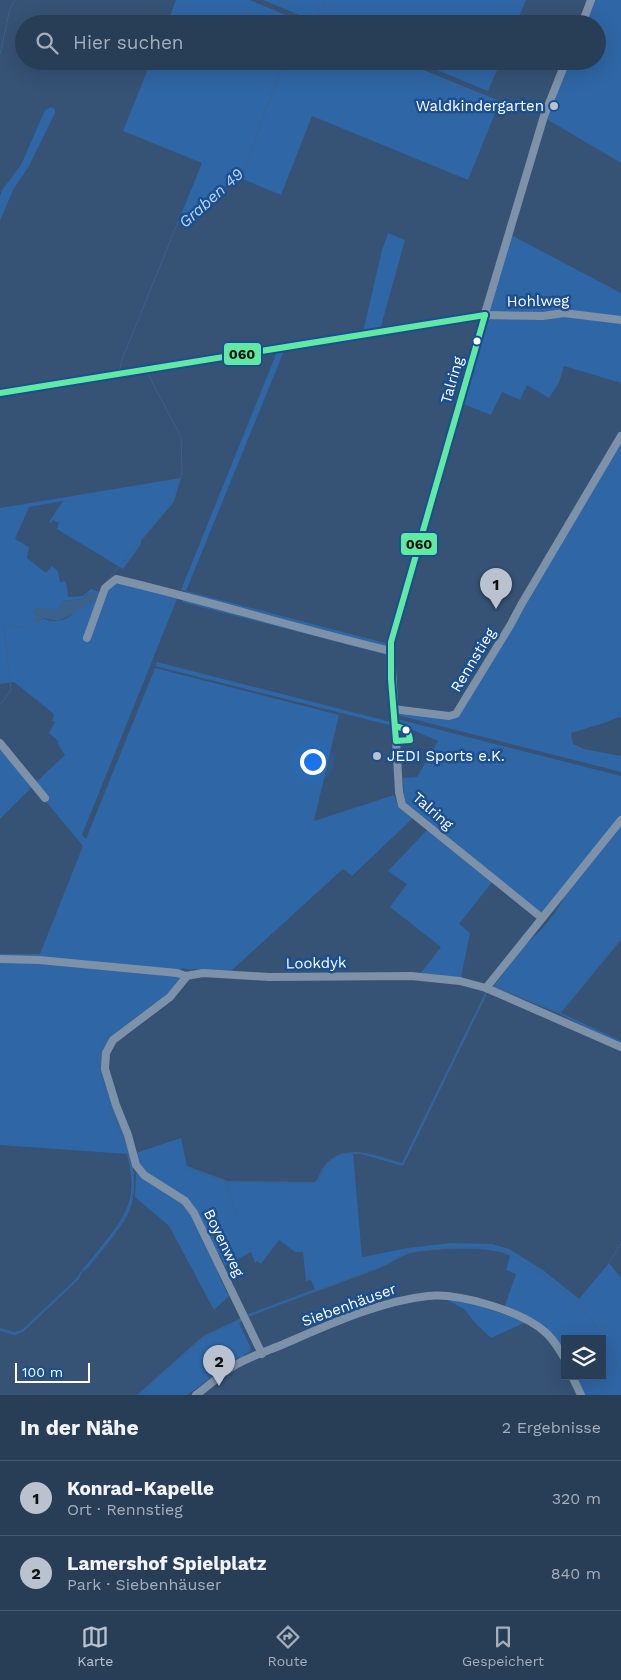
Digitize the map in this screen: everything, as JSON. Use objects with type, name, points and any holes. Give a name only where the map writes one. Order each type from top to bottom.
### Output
[{"type":"street","points":[[585,15],[591,0]]},
{"type":"street","name":"Talring","points":[[542,918],[402,805],[399,792],[393,709],[391,642],[544,116],[562,70]]},
{"type":"street","name":"Hohlweg","points":[[0,393],[485,315],[543,316],[564,313],[621,320]]},
{"type":"street","name":"Rennstieg","points":[[393,709],[449,716],[456,714],[621,436]]},
{"type":"street","points":[[87,638],[105,588],[116,579],[181,594],[324,635],[391,651]]},
{"type":"street","points":[[0,743],[46,798]]},
{"type":"street","points":[[486,988],[621,820]]},
{"type":"street","name":"Lookdyk","points":[[0,959],[47,961],[177,973],[187,976],[204,973],[269,977],[411,976],[460,981],[486,988],[621,1047]]},
{"type":"street","name":"Boyenweg","points":[[187,976],[170,997],[113,1040],[106,1053],[105,1069],[135,1161],[144,1175],[185,1201],[194,1213],[262,1354]]},
{"type":"street","name":"Siebenhäuser","points":[[196,1395],[232,1367],[330,1325],[386,1305],[429,1296],[468,1300],[528,1320],[546,1332],[561,1354]]},
{"type":"street","points":[[574,1380],[581,1395]]},
{"type":"shaded area","points":[[176,0],[250,0],[286,15],[170,15]]},
{"type":"shaded area","points":[[263,0],[526,0],[520,15],[299,15]]},
{"type":"shaded area","points":[[594,0],[621,0],[621,163],[545,118],[565,70],[606,70],[606,15],[588,15]]},
{"type":"shaded area","points":[[147,70],[423,70],[500,101],[468,180],[312,116],[281,195],[238,177],[178,222],[202,163],[123,131]]},
{"type":"shaded area","points":[[437,70],[497,70],[488,91]]},
{"type":"shaded area","points":[[51,107],[55,109],[55,113],[29,166],[13,190],[0,221],[0,196],[2,190],[21,165],[45,110]]},
{"type":"shaded area","points":[[388,233],[405,240],[380,330],[363,332],[382,250]]},
{"type":"shaded area","points":[[511,235],[621,293],[621,317],[565,309],[545,313],[489,312]]},
{"type":"shaded area","points":[[564,315],[621,322],[621,383],[564,366],[559,383],[549,398],[527,385],[520,400],[502,392],[491,415],[463,404],[487,318]]},
{"type":"shaded area","points":[[284,351],[186,591],[181,590],[277,352]]},
{"type":"shaded area","points":[[621,439],[621,718],[619,717],[571,733],[573,744],[584,749],[621,756],[621,772],[397,715],[397,711],[455,719]]},
{"type":"shaded area","points":[[181,478],[174,502],[141,541],[141,544],[123,569],[57,529],[59,523],[53,520],[51,523],[49,522],[63,501],[29,507],[15,539],[29,547],[27,558],[46,573],[52,566],[58,571],[60,582],[66,581],[68,597],[83,596],[91,589],[102,593],[117,582],[177,599],[82,835],[86,839],[155,668],[339,715],[314,821],[394,795],[398,805],[414,817],[352,876],[343,869],[231,971],[182,968],[179,973],[0,957],[0,954],[40,954],[83,846],[33,786],[0,819],[0,745],[33,785],[65,755],[58,741],[49,733],[55,722],[52,721],[54,714],[14,682],[0,684],[0,508]],"holes":[[[89,593],[76,611],[63,620],[51,621],[42,619],[35,621],[39,617],[59,609],[64,601],[82,599]]]},
{"type":"shaded area","points":[[186,591],[389,644],[387,655],[182,602]]},
{"type":"shaded area","points":[[91,592],[97,593],[97,599],[83,609],[58,621],[43,618],[38,623],[34,622],[38,617],[32,613],[35,608],[56,610],[64,601],[82,599]]},
{"type":"shaded area","points":[[157,662],[391,722],[389,725],[155,666]]},
{"type":"shaded area","points":[[397,719],[621,776],[621,815],[542,914],[407,805],[404,799],[403,778],[417,777],[438,741],[397,723]]},
{"type":"shaded area","points":[[621,825],[621,940],[561,1013],[621,1041],[621,1045],[560,1014],[493,987],[526,944],[555,913],[562,899]]},
{"type":"shaded area","points":[[428,829],[493,881],[459,924],[470,933],[461,978],[420,974],[441,947],[390,907],[407,884],[388,871]]},
{"type":"shaded area","points":[[0,960],[175,975],[179,977],[179,981],[172,992],[118,1033],[104,1055],[132,1160],[134,1189],[131,1208],[121,1226],[89,1267],[82,1272],[79,1279],[23,1332],[15,1335],[0,1331],[0,1328],[14,1332],[22,1330],[77,1278],[113,1232],[130,1199],[131,1171],[127,1154],[0,1145]]},
{"type":"shaded area","points":[[485,993],[487,994],[403,1166],[361,1154],[353,1154],[362,1257],[408,1248],[450,1243],[492,1244],[509,1249],[543,1270],[579,1299],[609,1263],[621,1278],[621,1395],[583,1395],[577,1380],[606,1380],[606,1335],[561,1335],[561,1349],[550,1333],[504,1308],[516,1274],[506,1270],[510,1256],[490,1250],[462,1248],[411,1253],[380,1268],[246,1318],[246,1315],[315,1289],[311,1280],[306,1281],[303,1252],[295,1252],[279,1240],[261,1264],[257,1261],[255,1263],[251,1252],[225,1266],[219,1253],[216,1254],[192,1204],[147,1174],[139,1164],[136,1153],[181,1138],[187,1166],[228,1181],[315,1182],[325,1165],[333,1158],[352,1152],[372,1154],[402,1163]]},
{"type":"shaded area","points":[[136,1173],[185,1204],[219,1269],[217,1271],[228,1295],[231,1294],[214,1310],[169,1226],[135,1197]]},
{"type":"shaded area","points":[[429,1298],[459,1299],[527,1322],[550,1339],[559,1351],[561,1359],[548,1340],[526,1322],[491,1338],[464,1309],[445,1299],[408,1302]]},
{"type":"shaded area","points":[[406,1302],[371,1313],[334,1327],[369,1313]]},
{"type":"shaded area","points":[[241,1318],[242,1321],[239,1323],[251,1348],[244,1355],[246,1359],[241,1361],[239,1357],[187,1395],[137,1395],[203,1336]]},
{"type":"waterway","points":[[0,55],[10,8],[15,0]]},
{"type":"waterway","name":"Graben 49","points":[[318,15],[325,0]]},
{"type":"waterway","name":"Graben 49","points":[[120,369],[121,362],[178,222],[244,171],[281,70]]},
{"type":"waterway","name":"Graben 49","points":[[106,582],[173,502],[182,471],[181,437],[148,374]]},
{"type":"waterway","name":"Graben 49","points":[[0,705],[11,690],[4,627],[7,623],[23,628],[28,626]]},
{"type":"waterway","points":[[494,986],[560,1013],[621,938]]},
{"type":"waterway","points":[[127,1147],[110,1109],[97,1058],[104,1041],[169,993]]},
{"type":"waterway","points":[[188,1168],[226,1182],[314,1183],[318,1180],[327,1164],[344,1154],[363,1154],[402,1164],[486,993]]},
{"type":"waterway","points":[[128,1149],[131,1165]]},
{"type":"waterway","points":[[0,1330],[14,1333],[22,1331],[78,1279],[81,1272],[96,1257],[124,1218],[132,1199],[133,1171]]},
{"type":"waterway","points":[[226,1183],[236,1213]]},
{"type":"waterway","points":[[610,1261],[621,1244]]},
{"type":"waterway","points":[[247,1316],[380,1267],[410,1252],[451,1248],[493,1248],[506,1252],[542,1274],[570,1296],[592,1319],[600,1335]]},
{"type":"waterway","points":[[139,1395],[204,1337],[239,1320]]},
{"type":"waterway","points":[[606,1347],[621,1375]]},
{"type":"transit line","name":"060","points":[[0,393],[485,315]]},
{"type":"transit line","name":"060","points":[[395,726],[406,730],[410,740],[396,741],[391,679],[391,642],[485,315]]},
{"type":"place","name":"Waldkindergarten","points":[[554,106]]},
{"type":"place","name":"Konrad-Kapelle","points":[[496,609]]},
{"type":"place","name":"JEDI Sports e.K.","points":[[377,756]]},
{"type":"place","name":"Lamershof Spielplatz","points":[[219,1386]]}]
